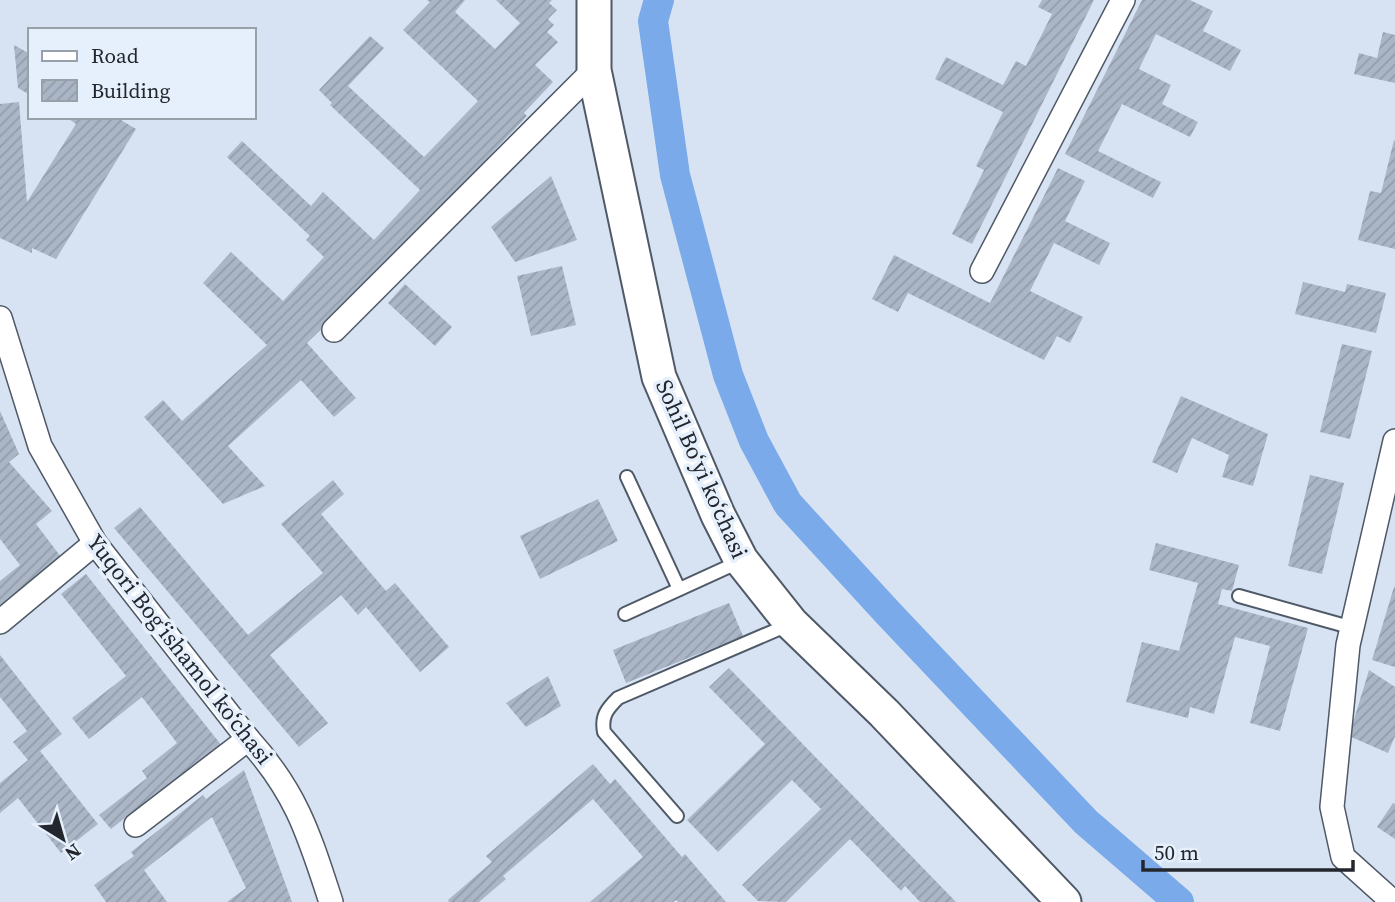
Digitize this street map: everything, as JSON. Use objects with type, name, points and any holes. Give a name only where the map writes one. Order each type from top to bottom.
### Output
[{"type":"main road","name":"Sohil Boʻyi koʻchasi","points":[[594,0],[594,70],[659,377],[718,515],[741,560],[791,623],[884,713],[1064,902]]},
{"type":"street","points":[[982,271],[1123,0]]},
{"type":"street","points":[[334,330],[594,70]]},
{"type":"street","name":"Yuqori Bogʻishamol koʻchasi","points":[[0,318],[40,446],[95,543],[266,759],[293,799],[306,827],[331,902]]},
{"type":"street","points":[[1393,902],[1343,857],[1332,807],[1348,645],[1388,505],[1395,441]]},
{"type":"street","points":[[0,622],[95,543]]},
{"type":"street","points":[[136,825],[248,739]]},
{"type":"lane","points":[[627,477],[679,589]]},
{"type":"lane","points":[[625,614],[741,560]]},
{"type":"lane","points":[[1238,596],[1353,628]]},
{"type":"lane","points":[[677,816],[604,732],[602,722],[607,709],[618,698],[791,623]]},
{"type":"building","points":[[427,0],[465,0],[455,12],[495,49],[520,23],[496,0],[552,0],[549,3],[557,10],[548,19],[554,25],[547,32],[558,42],[535,65],[553,82],[524,113],[527,116],[377,275],[307,343],[356,398],[334,417],[301,380],[228,446],[265,486],[223,504],[144,417],[163,400],[182,421],[267,345],[203,283],[231,252],[283,301],[324,257],[306,240],[310,236],[227,157],[242,141],[311,206],[323,192],[374,240],[420,190],[330,105],[332,103],[319,90],[370,36],[384,48],[348,86],[424,157],[478,101],[403,30],[430,2]]},
{"type":"building","points":[[1042,0],[1094,0],[972,244],[952,234],[984,170],[976,166],[1003,112],[935,79],[946,57],[1003,85],[1016,61],[1026,66],[1052,14],[1038,7]]},
{"type":"building","points":[[1142,0],[1190,0],[1213,11],[1203,31],[1241,50],[1230,71],[1156,34],[1139,69],[1171,85],[1162,104],[1198,122],[1190,137],[1122,104],[1098,151],[1161,182],[1153,198],[1065,154]]},
{"type":"building","points":[[1383,32],[1395,35],[1395,83],[1354,74],[1359,53],[1377,58]]},
{"type":"building","points":[[14,45],[28,53],[28,94],[18,88]]},
{"type":"building","points":[[19,102],[27,202],[76,124],[69,119],[119,119],[136,129],[56,259],[32,248],[32,253],[0,238],[0,104]]},
{"type":"building","points":[[1394,140],[1395,249],[1358,240],[1370,191],[1381,193]]},
{"type":"building","points":[[1058,168],[1085,181],[1065,221],[1110,243],[1099,265],[1054,243],[1030,291],[1083,317],[1070,343],[1057,336],[1044,360],[908,293],[898,312],[872,299],[894,255],[990,303]]},
{"type":"building","points":[[551,176],[577,240],[515,262],[491,227]]},
{"type":"building","points":[[562,266],[576,325],[531,336],[517,276]]},
{"type":"building","points":[[1303,282],[1345,292],[1347,284],[1386,293],[1376,333],[1295,314]]},
{"type":"building","points":[[405,284],[452,327],[435,346],[388,303]]},
{"type":"building","points":[[1342,344],[1372,351],[1350,439],[1320,432]]},
{"type":"building","points":[[1181,396],[1268,434],[1253,486],[1222,477],[1229,455],[1192,438],[1177,473],[1152,462]]},
{"type":"building","points":[[0,411],[19,454],[9,462],[52,511],[36,524],[61,557],[0,605],[0,581],[20,565],[0,539]]},
{"type":"building","points":[[1310,475],[1344,483],[1322,574],[1288,566]]},
{"type":"building","points":[[333,480],[344,494],[321,514],[386,591],[395,583],[449,647],[420,672],[366,607],[358,615],[341,595],[270,655],[328,723],[299,747],[114,528],[140,507],[248,635],[323,573],[281,524]]},
{"type":"building","points":[[598,499],[618,541],[540,579],[520,536]]},
{"type":"building","points":[[1156,543],[1239,565],[1232,591],[1222,589],[1218,604],[1308,628],[1280,731],[1250,723],[1270,646],[1235,637],[1214,714],[1190,707],[1188,718],[1126,702],[1142,642],[1179,651],[1198,583],[1149,570]]},
{"type":"building","points":[[86,574],[222,746],[160,795],[158,792],[111,829],[99,815],[147,778],[142,771],[177,743],[142,697],[89,739],[72,718],[126,676],[61,594]]},
{"type":"building","points":[[1395,587],[1395,667],[1372,660]]},
{"type":"building","points":[[729,603],[743,636],[626,683],[613,650]]},
{"type":"building","points":[[0,655],[62,734],[40,751],[98,824],[61,853],[18,798],[0,813],[0,783],[28,760],[13,742],[27,731],[0,697]]},
{"type":"building","points":[[729,668],[956,902],[920,902],[905,886],[901,891],[850,839],[786,902],[758,901],[742,885],[821,809],[792,780],[718,852],[687,820],[765,744],[709,687]]},
{"type":"building","points":[[1369,670],[1395,687],[1395,736],[1388,753],[1349,736]]},
{"type":"building","points":[[548,676],[561,706],[526,727],[506,703]]},
{"type":"building","points":[[593,764],[610,784],[615,779],[682,857],[685,854],[726,902],[590,902],[643,857],[593,799],[503,876],[506,879],[479,902],[449,902],[448,900],[492,862],[486,856]]},
{"type":"building","points":[[244,770],[292,902],[227,902],[246,888],[212,817],[144,870],[167,902],[106,902],[94,885],[134,856],[131,852],[203,795],[206,799]]},
{"type":"building","points":[[1393,803],[1395,804],[1395,839],[1377,827]]},
{"type":"waterway","points":[[659,0],[653,21],[675,175],[728,375],[754,441],[788,504],[1086,822],[1179,902]]}]
